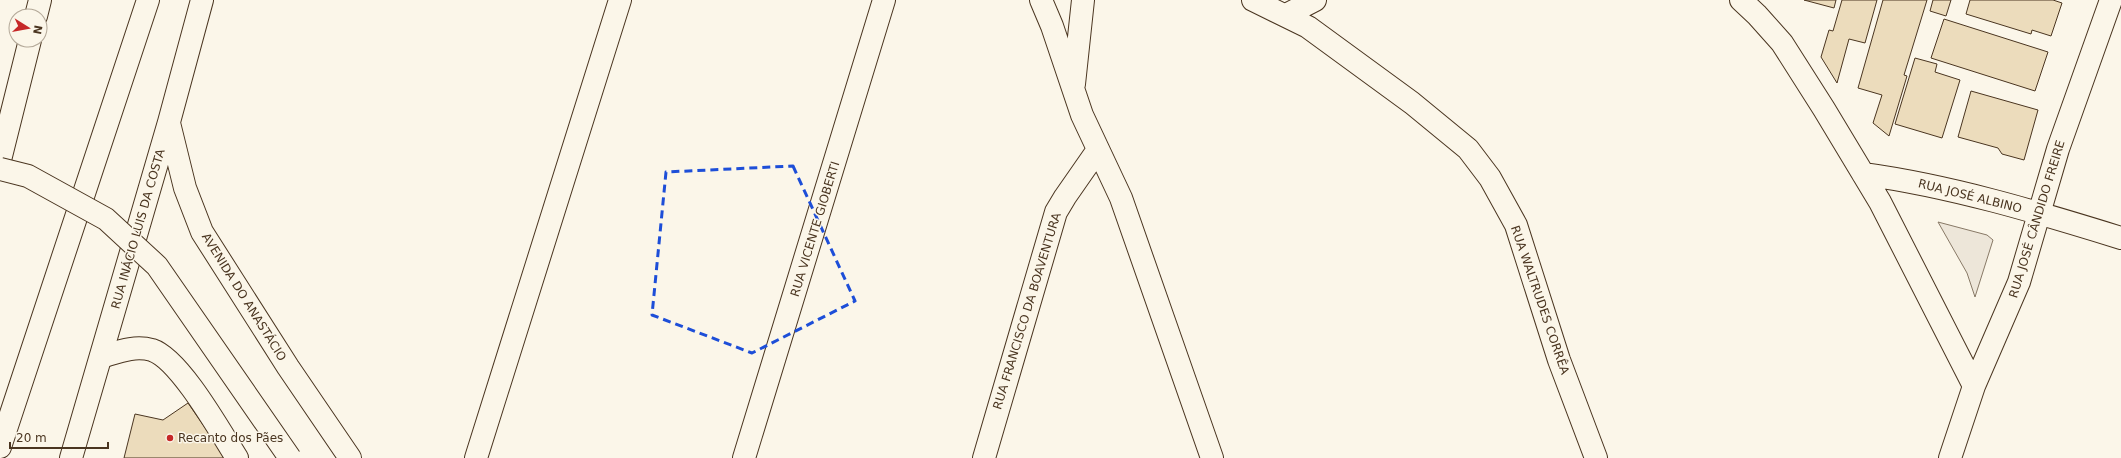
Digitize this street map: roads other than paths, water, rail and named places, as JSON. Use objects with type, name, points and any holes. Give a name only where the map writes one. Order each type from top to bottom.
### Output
[{"type":"main road","points":[[0,447],[148,0]]},
{"type":"main road","name":"RUA INÁCIO LUIS DA COSTA","points":[[71,458],[169,122],[202,0]]},
{"type":"main road","points":[[476,458],[620,0]]},
{"type":"main road","name":"RUA VICENTE GIOBERTI","points":[[744,458],[884,0]]},
{"type":"main road","points":[[1041,0],[1052,26],[1073,91],[1097,151],[1123,205],[1212,458]]},
{"type":"main road","points":[[1073,91],[1083,0]]},
{"type":"main road","name":"RUA WALTRUDES CORRÊA","points":[[1253,0],[1308,27],[1412,103],[1468,149],[1490,178],[1516,225],[1559,360],[1596,458]]},
{"type":"main road","points":[[1286,15],[1315,0]]},
{"type":"main road","points":[[1740,0],[1757,15],[1782,43],[1863,174],[1900,239],[1974,386]]},
{"type":"main road","name":"RUA JOSÉ CÂNDIDO FREIRE","points":[[1950,458],[1974,386],[2019,282],[2038,213],[2063,135],[2111,0]]},
{"type":"main road","points":[[0,160],[28,48]]},
{"type":"main road","name":"AVENIDA DO ANASTÁCIO","points":[[169,122],[185,188],[202,232],[288,367],[350,458]]},
{"type":"main road","name":"RUA FRANCISCO DA BOAVENTURA","points":[[984,458],[1056,212],[1065,196],[1097,151]]},
{"type":"main road","points":[[0,169],[28,176],[106,219],[157,266],[290,458]]},
{"type":"main road","name":"RUA JOSÉ ALBINO","points":[[1863,174],[1927,185],[2038,213],[2121,238]]},
{"type":"main road","points":[[101,357],[134,348],[153,351],[158,354],[173,366],[193,389],[237,458]]},
{"type":"place","name":"Recanto dos Pães","points":[[170,438]]}]
